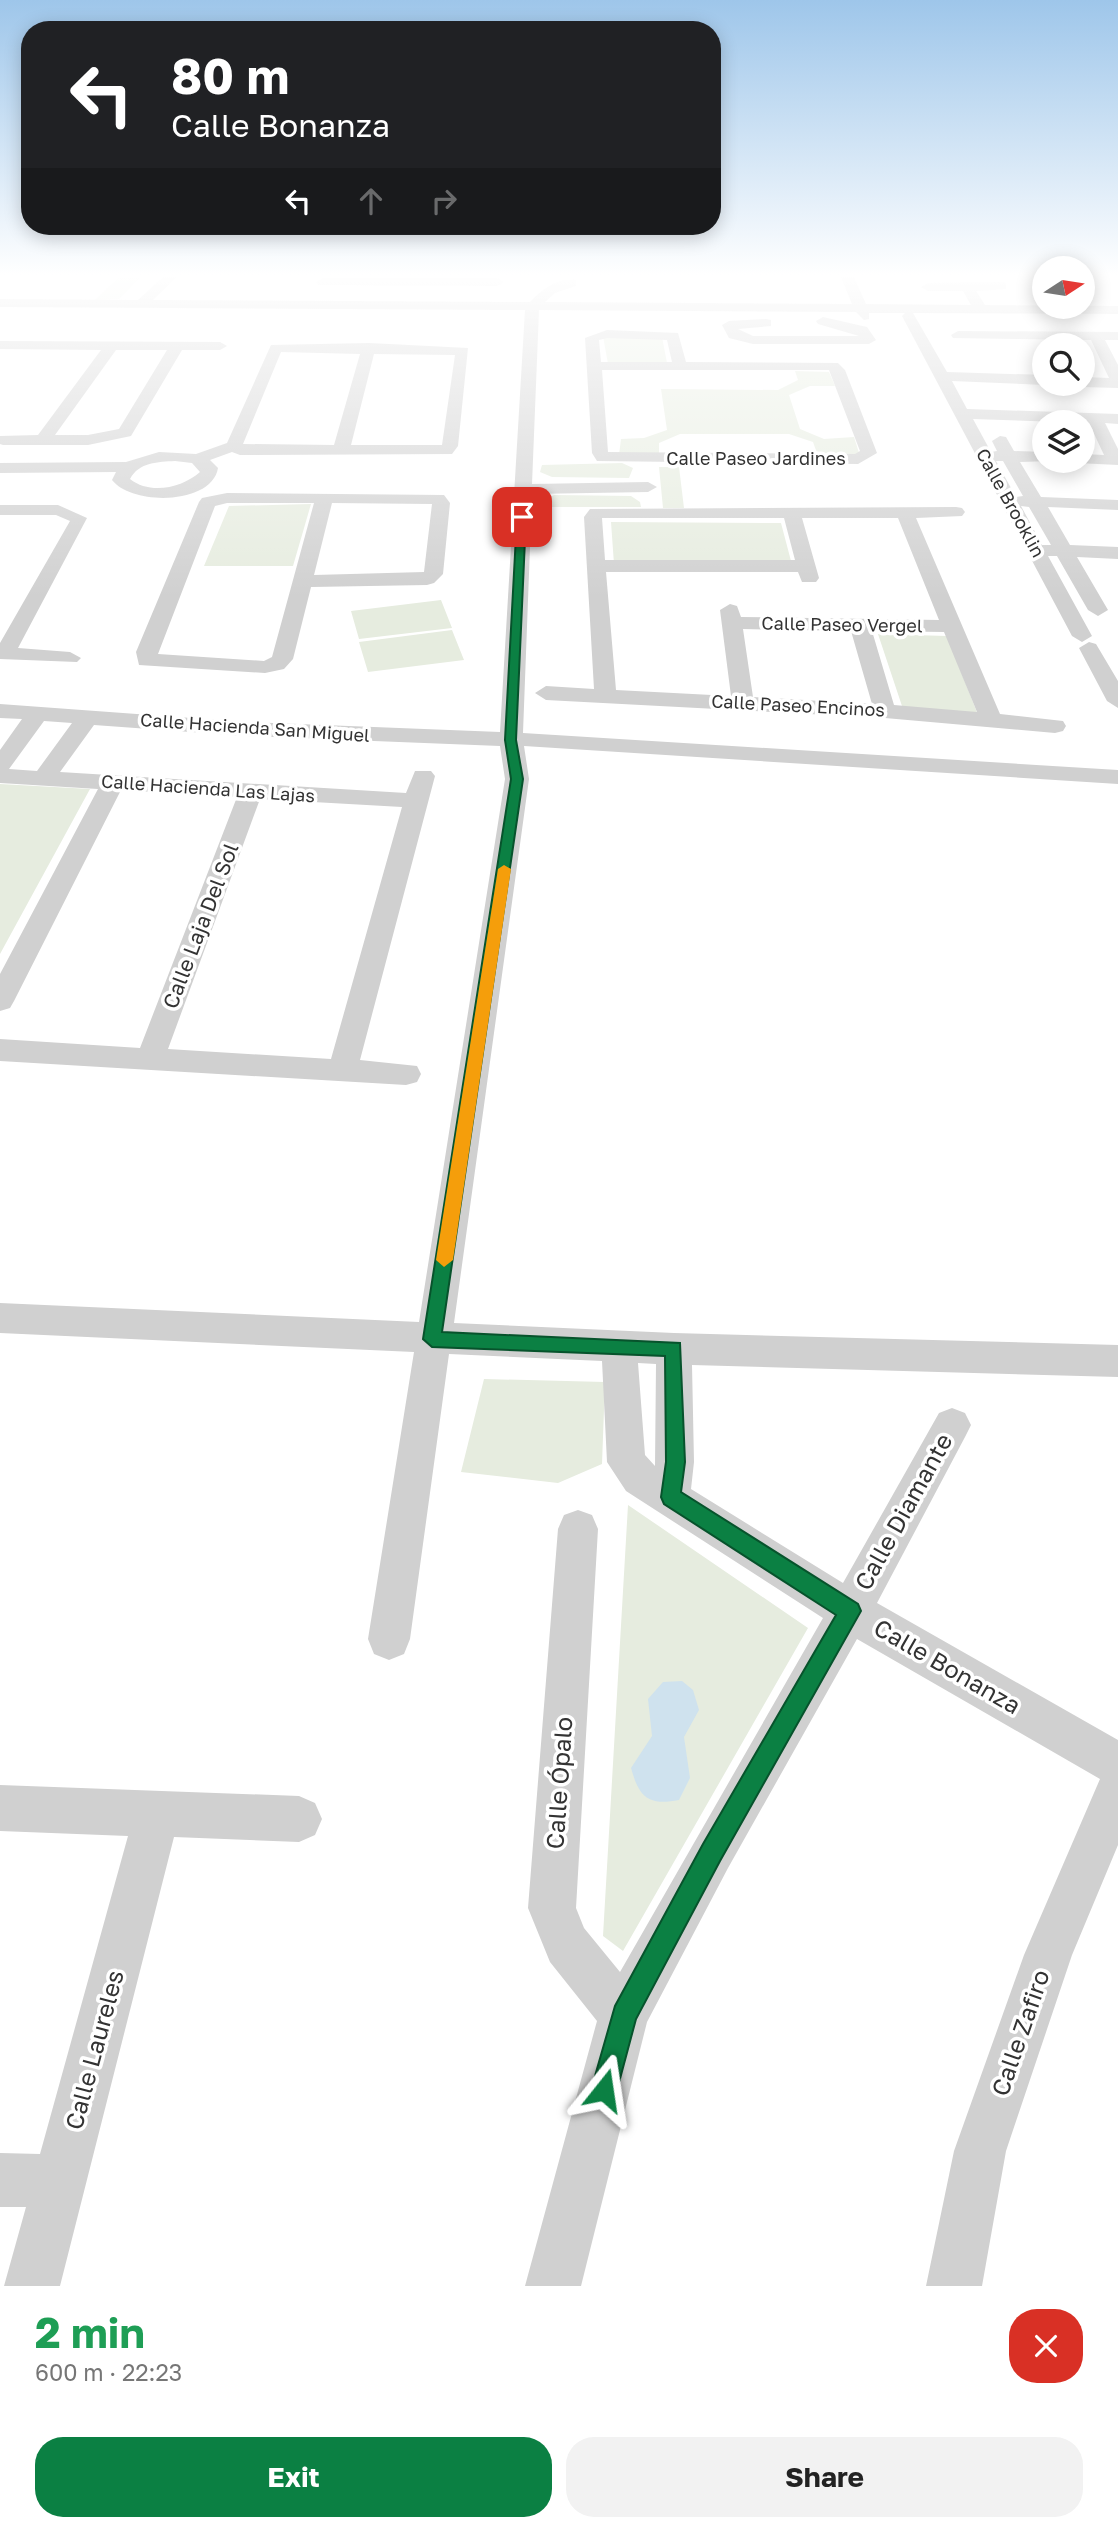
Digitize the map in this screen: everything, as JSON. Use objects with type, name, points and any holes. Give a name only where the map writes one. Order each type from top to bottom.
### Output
[{"type":"street","points":[[43,440],[84,384]]},
{"type":"street","points":[[1,439],[117,437],[129,429],[155,384]]},
{"type":"street","points":[[237,448],[262,384]]},
{"type":"street","points":[[341,451],[359,384]]},
{"type":"street","points":[[0,477],[124,472],[161,456],[201,461],[237,448],[446,450],[450,446],[459,384]]},
{"type":"street","points":[[389,1639],[517,779],[510,740],[528,384]]},
{"type":"street","name":"Calle Paseo Jardines","points":[[595,384],[600,453],[611,458],[858,459],[869,453],[843,384]]},
{"type":"street","name":"Calle Brooklin","points":[[947,384],[1086,642],[1111,675],[1118,701]]},
{"type":"street","name":"Calle Brooklin","points":[[967,384],[1063,550],[1108,610]]},
{"type":"street","points":[[962,414],[1118,419]]},
{"type":"street","points":[[1095,459],[1117,460],[1096,418]]},
{"type":"street","points":[[984,456],[1032,456]]},
{"type":"street","name":"Calle Paseo Jardines","points":[[523,485],[648,484],[646,458]]},
{"type":"street","points":[[124,472],[125,485],[144,491],[190,486],[208,474],[201,461]]},
{"type":"street","points":[[0,468],[124,472]]},
{"type":"street","points":[[648,484],[650,512]]},
{"type":"street","points":[[190,486],[213,500],[438,499],[441,503],[433,574],[428,579],[303,581]]},
{"type":"street","points":[[213,500],[147,652],[147,660],[238,666],[276,664],[282,659],[324,498]]},
{"type":"street","points":[[1009,500],[1118,505]]},
{"type":"street","points":[[0,510],[58,510],[78,518],[79,521],[3,653],[70,658]]},
{"type":"street","points":[[597,566],[807,572],[791,512]]},
{"type":"street","points":[[905,512],[991,720]]},
{"type":"street","points":[[605,695],[593,517],[596,513],[956,512]]},
{"type":"street","points":[[1035,550],[1118,553]]},
{"type":"street","points":[[1068,609],[1108,610]]},
{"type":"street","name":"Calle Paseo Vergel","points":[[743,703],[731,617],[860,625],[952,626]]},
{"type":"street","points":[[860,625],[885,711]]},
{"type":"street","name":"Calle Paseo Encinos","points":[[547,693],[885,711],[1055,726]]},
{"type":"street","name":"Calle Hacienda San Miguel","points":[[0,711],[246,729],[566,740],[1118,776]]},
{"type":"street","points":[[0,765],[38,713]]},
{"type":"street","points":[[22,777],[77,716]]},
{"type":"street","name":"Calle Hacienda Las Lajas","points":[[22,777],[251,792],[419,788],[342,1071]]},
{"type":"street","points":[[0,1001],[113,783]]},
{"type":"street","name":"Calle Laja Del Sol","points":[[150,1059],[251,792]]},
{"type":"street","points":[[0,1050],[406,1074]]},
{"type":"street","points":[[0,1318],[674,1349],[1118,1362]]},
{"type":"street","name":"Calle Bonanza","points":[[619,1346],[626,1462],[640,1478],[850,1611],[1118,1765]]},
{"type":"street","points":[[671,1497],[675,1462],[674,1349]]},
{"type":"street","name":"Calle Diamante","points":[[553,2286],[624,2015],[712,1852],[850,1611],[952,1424]]},
{"type":"street","name":"Calle Ópalo","points":[[578,1529],[552,1908],[567,1945],[624,2015]]},
{"type":"street","name":"Calle Zafiro","points":[[954,2286],[980,2151],[1048,1955],[1118,1790]]},
{"type":"street","points":[[0,1808],[299,1819]]},
{"type":"street","name":"Calle Laureles","points":[[32,2286],[157,1814]]},
{"type":"street","points":[[0,2180],[60,2181]]},
{"type":"shaded area","points":[[791,384],[834,384],[835,386],[810,386],[789,395],[800,429],[824,439],[854,437],[860,456],[818,456],[813,442],[789,434],[680,434],[659,443],[659,454],[619,455],[621,439],[644,438],[667,430],[661,389],[778,390]]},
{"type":"shaded area","points":[[622,463],[633,468],[629,478],[552,477],[540,472],[542,465]]},
{"type":"shaded area","points":[[659,467],[679,467],[684,508],[663,508]]},
{"type":"shaded area","points":[[554,495],[631,496],[640,502],[641,507],[542,507],[542,501]]},
{"type":"shaded area","points":[[311,504],[293,566],[204,566],[229,506]]},
{"type":"shaded area","points":[[611,522],[781,523],[791,561],[614,564]]},
{"type":"shaded area","points":[[441,600],[452,628],[359,639],[351,611]]},
{"type":"shaded area","points":[[452,630],[464,660],[368,672],[359,642]]},
{"type":"shaded area","points":[[878,634],[947,636],[978,715],[903,709]]},
{"type":"shaded area","points":[[0,784],[90,789],[0,954]]},
{"type":"shaded area","points":[[484,1379],[605,1382],[602,1464],[558,1483],[461,1472]]},
{"type":"shaded area","points":[[628,1505],[808,1628],[623,1951],[603,1936]]},
{"type":"water","points":[[682,1681],[693,1690],[699,1710],[684,1737],[690,1778],[679,1800],[660,1802],[646,1797],[631,1768],[652,1736],[648,1699],[663,1682]]},
{"type":"slow traffic","points":[[444,1260],[504,869]]},
{"type":"route","points":[[522,517],[510,740],[517,779],[432,1339],[674,1349],[675,1462],[671,1497],[850,1611],[712,1852],[624,2015],[604,2090]]}]
